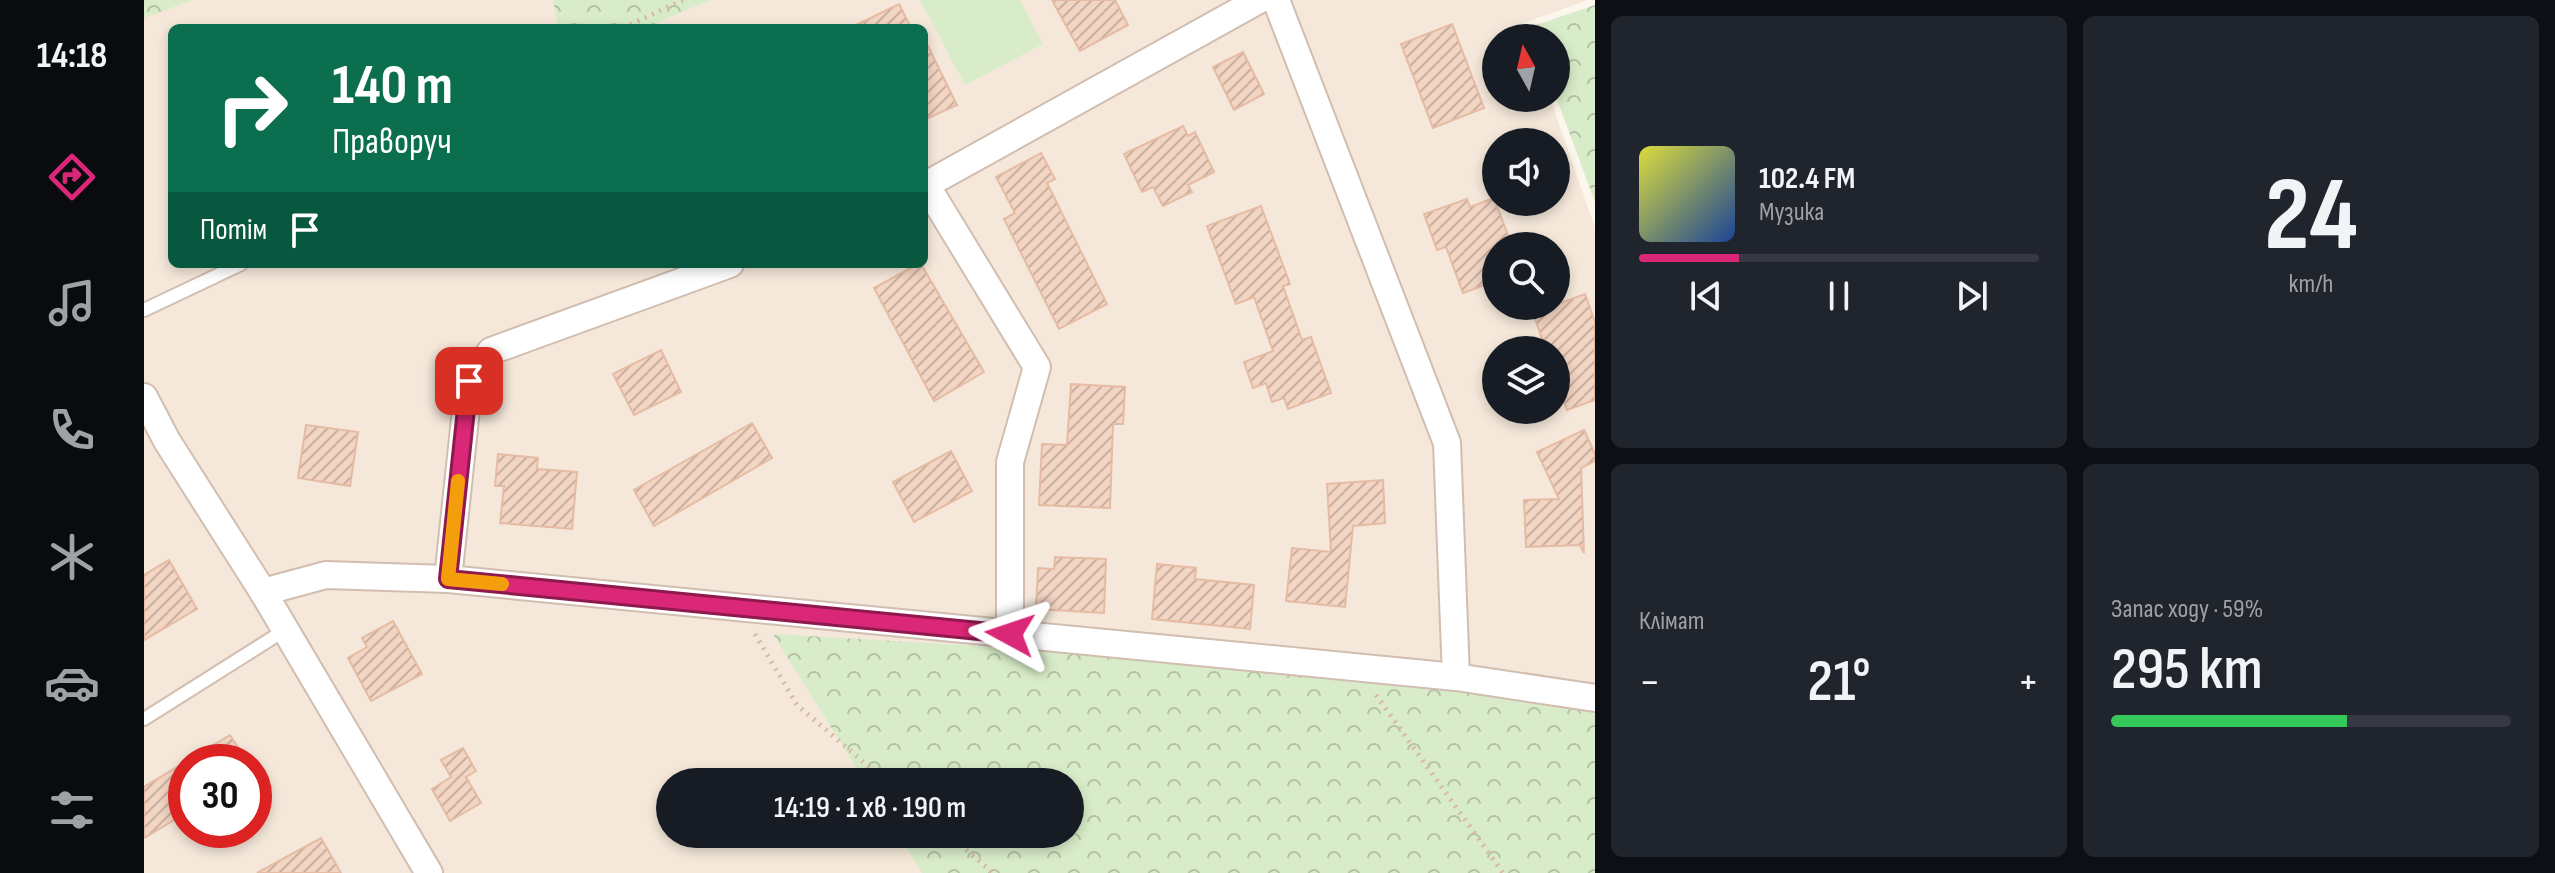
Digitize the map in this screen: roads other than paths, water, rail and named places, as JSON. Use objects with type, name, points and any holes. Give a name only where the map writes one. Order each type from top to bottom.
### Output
[{"type":"street","points":[[928,184],[1259,0]]},
{"type":"street","points":[[1276,0],[1447,443],[1456,677]]},
{"type":"street","points":[[928,191],[1037,367],[1010,462],[1010,634]]},
{"type":"street","points":[[448,579],[469,381],[491,351],[719,268]]},
{"type":"street","points":[[144,397],[167,441],[263,592],[429,873]]},
{"type":"street","points":[[263,592],[326,575],[448,579],[1456,677],[1595,698]]},
{"type":"lane","points":[[144,310],[233,268]]},
{"type":"lane","points":[[144,719],[285,630]]}]
